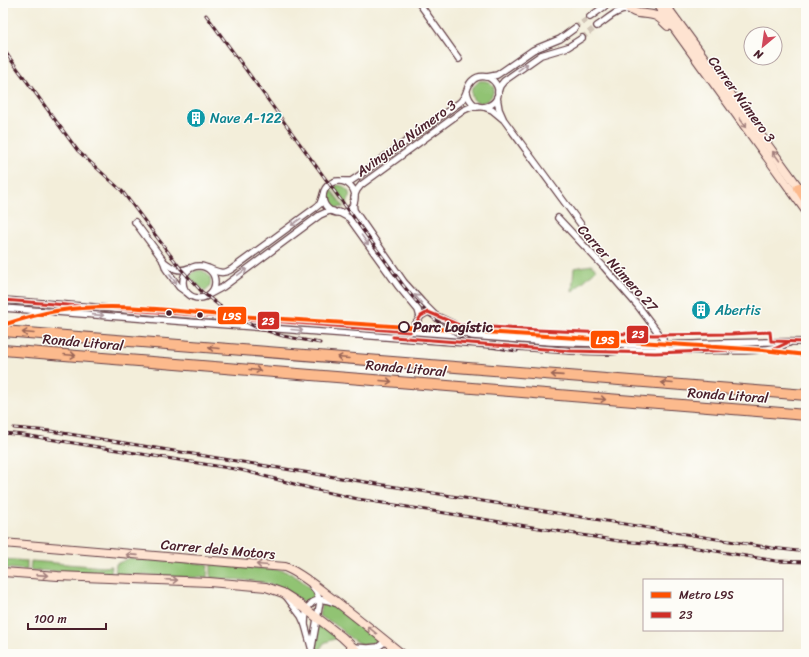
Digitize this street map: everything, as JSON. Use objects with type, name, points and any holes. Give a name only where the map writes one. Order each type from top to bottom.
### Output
[{"type":"highway","points":[[799,188],[806,198]]},
{"type":"highway","name":"Ronda Litoral","points":[[3,331],[806,395]]},
{"type":"highway","name":"Ronda Litoral","points":[[3,350],[806,415]]},
{"type":"highway","points":[[734,389],[806,388]]},
{"type":"highway","points":[[670,404],[689,409],[806,422]]},
{"type":"street","points":[[419,3],[459,59]]},
{"type":"street","points":[[590,17],[609,3]]},
{"type":"street","points":[[625,3],[631,10]]},
{"type":"street","name":"Carrer Número 3","points":[[656,3],[806,211]]},
{"type":"street","name":"Carrer Número 3","points":[[664,3],[799,188]]},
{"type":"street","points":[[597,26],[616,13],[631,10],[640,14],[658,17],[679,35]]},
{"type":"street","points":[[575,28],[560,39],[533,50],[497,75],[486,77],[481,76],[473,80],[470,83],[467,92],[470,101],[481,107],[491,104],[497,96],[503,82],[537,57],[568,47],[582,38]]},
{"type":"street","points":[[486,77],[494,81],[498,90],[497,96]]},
{"type":"street","name":"Avinguda Número 3","points":[[343,182],[351,181],[357,177],[459,103],[464,99],[467,92]]},
{"type":"street","name":"Carrer Número 27","points":[[497,96],[499,109],[504,120],[582,226]]},
{"type":"street","name":"Avinguda Número 3","points":[[354,199],[357,190],[361,185],[464,110],[471,107],[481,107]]},
{"type":"street","name":"Carrer Número 27","points":[[481,107],[492,110],[504,120]]},
{"type":"street","points":[[163,260],[178,270],[184,270],[200,265],[220,273],[226,272],[320,204],[328,185],[337,181],[343,182],[351,188],[354,199],[353,207],[358,216],[404,282],[434,314]]},
{"type":"street","points":[[323,195],[326,205],[349,218],[398,286],[418,310],[420,317]]},
{"type":"street","points":[[135,222],[163,260],[166,269],[175,282],[189,294],[198,298],[203,298],[223,287],[320,215],[329,211],[336,212],[348,209],[354,199]]},
{"type":"street","name":"Carrer Número 27","points":[[558,218],[638,306],[663,339],[663,345]]},
{"type":"street","points":[[189,294],[183,282],[185,274],[191,268]]},
{"type":"street","points":[[208,268],[216,279],[215,288],[210,294]]},
{"type":"street","points":[[3,300],[410,332],[607,345],[663,345],[771,341],[806,342]]},
{"type":"street","points":[[3,308],[551,349],[671,353],[770,350],[789,342]]},
{"type":"street","points":[[410,332],[420,317],[426,312],[434,314],[454,324],[468,336]]},
{"type":"street","points":[[735,350],[768,347],[771,341]]},
{"type":"street","points":[[615,351],[656,350],[663,345]]},
{"type":"street","points":[[663,345],[668,350],[703,351]]},
{"type":"street","name":"Carrer dels Motors","points":[[3,543],[284,567],[305,578],[402,654]]},
{"type":"street","points":[[3,572],[58,576],[209,582],[266,587],[283,593],[354,647],[360,654]]},
{"type":"street","points":[[305,578],[316,590],[320,599],[312,647]]},
{"type":"street","points":[[283,593],[301,616],[313,654]]},
{"type":"street","points":[[305,625],[306,610],[311,603],[320,599],[342,606]]},
{"type":"street","points":[[354,647],[378,647],[386,641]]},
{"type":"green space","points":[[479,81],[488,82],[494,88],[493,94],[489,99],[481,103],[476,102],[471,95],[472,88]]},
{"type":"green space","points":[[338,185],[345,187],[349,192],[349,198],[346,205],[333,187]]},
{"type":"green space","points":[[330,188],[344,207],[335,208],[329,203],[327,196]]},
{"type":"green space","points":[[592,265],[596,270],[572,292],[574,268]]},
{"type":"green space","points":[[201,270],[208,274],[211,283],[205,292],[189,277],[195,271]]},
{"type":"green space","points":[[130,558],[208,564],[207,578],[115,574],[116,564]]},
{"type":"green space","points":[[3,559],[27,561],[27,570],[3,568]]},
{"type":"green space","points":[[31,561],[103,567],[112,566],[111,574],[30,570]]},
{"type":"green space","points":[[211,564],[281,570],[292,574],[302,581],[317,598],[307,605],[295,596],[273,585],[247,580],[211,578]]},
{"type":"green space","points":[[322,601],[331,604],[364,631],[378,639],[366,645],[354,641],[333,623],[319,616]]},
{"type":"green space","points":[[318,623],[337,638],[324,643],[317,654],[315,639]]},
{"type":"tunnel","points":[[575,28],[590,17]]},
{"type":"tunnel","points":[[582,38],[597,26]]},
{"type":"railway","points":[[206,15],[403,285],[427,313],[452,332],[466,339],[481,344],[517,351]]},
{"type":"railway","points":[[3,49],[78,151],[122,191],[181,269],[202,292],[226,311],[255,327],[283,336],[320,343]]},
{"type":"railway","points":[[14,428],[50,431],[772,548],[806,552]]},
{"type":"railway","points":[[3,433],[24,435],[241,470],[358,499],[619,541],[685,546],[776,561],[806,562]]},
{"type":"metro line","name":"L9S","points":[[3,325],[56,311],[77,308],[118,307],[763,350],[806,355]]},
{"type":"transit line","name":"23","points":[[3,300],[410,332],[421,316],[428,312],[459,325],[653,335],[770,332],[771,341],[806,342]]},
{"type":"transit line","name":"23","points":[[393,337],[571,351],[655,353],[735,350],[762,351],[774,349],[787,343]]},
{"type":"place","name":"Nave A-122","points":[[196,118]]},
{"type":"place","name":"Abertis","points":[[701,310]]},
{"type":"place","name":"Parc Logístic","points":[[404,327]]}]
